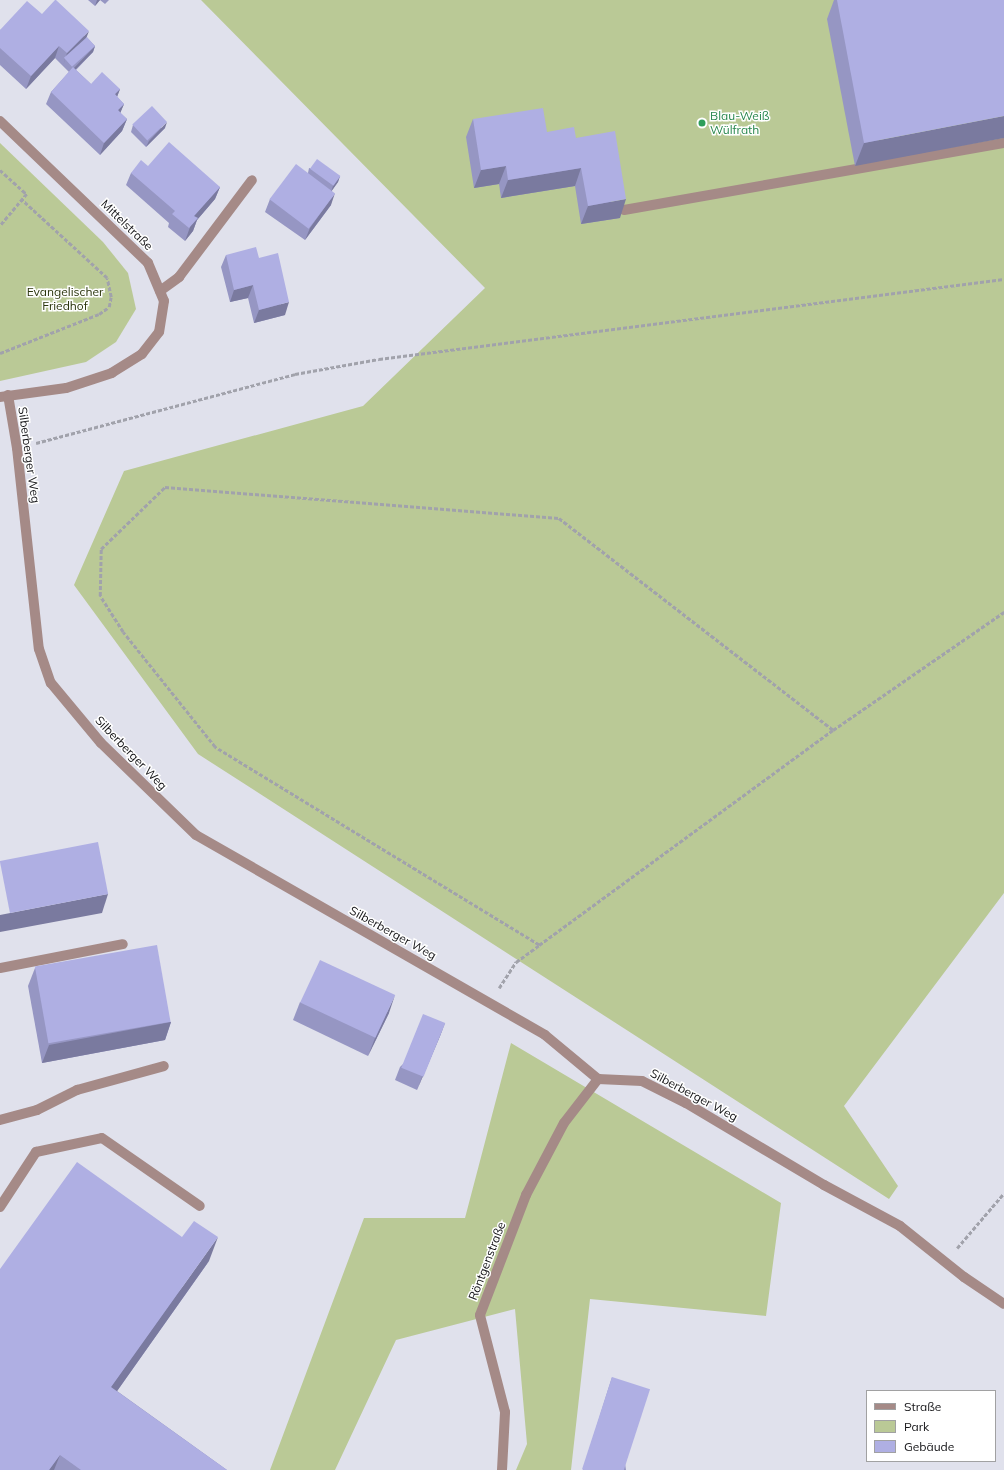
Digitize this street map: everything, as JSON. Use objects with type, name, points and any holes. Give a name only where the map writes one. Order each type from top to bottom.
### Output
[{"type":"street","name":"Mittelstraße","points":[[0,121],[148,263],[164,301],[159,332],[142,354],[112,373],[66,388],[4,396]]},
{"type":"street","points":[[624,210],[1004,143]]},
{"type":"street","points":[[160,291],[179,277],[252,180]]},
{"type":"street","name":"Silberberger Weg","points":[[4,396],[17,448],[38,649],[51,683],[101,743],[196,835],[545,1035],[598,1079],[642,1081],[686,1103],[900,1226],[945,1263],[1004,1304]]},
{"type":"street","points":[[0,968],[123,944]]},
{"type":"street","points":[[0,1120],[37,1110],[77,1090],[164,1066]]},
{"type":"street","name":"Röntgenstraße","points":[[502,1470],[505,1412],[480,1316],[526,1195],[564,1123],[598,1079]]},
{"type":"street","points":[[0,1207],[36,1152],[102,1138],[200,1206]]},
{"type":"path","points":[[0,170],[26,194],[0,226]]},
{"type":"path","points":[[0,353],[99,314],[109,306],[111,297],[107,278],[22,200]]},
{"type":"path","points":[[17,448],[295,374],[379,359],[1004,280]]},
{"type":"path","points":[[539,945],[215,747],[123,632],[100,596],[101,550],[165,487],[559,518],[833,730]]},
{"type":"path","points":[[489,1002],[516,962],[833,730],[1004,612]]},
{"type":"path","points":[[945,1263],[1004,1193]]},
{"type":"green space","points":[[201,0],[1004,0],[1004,893],[844,1106],[898,1186],[889,1199],[198,754],[74,585],[124,471],[363,406],[485,288]]},
{"type":"green space","name":"Evangelischer Friedhof","points":[[0,143],[103,242],[128,273],[136,309],[116,342],[86,362],[0,381]]},
{"type":"green space","points":[[511,1043],[781,1203],[766,1316],[590,1299],[571,1470],[516,1470],[527,1444],[515,1309],[396,1340],[335,1470],[270,1470],[364,1218],[465,1218]]},
{"type":"building","points":[[55,0],[89,31],[67,53],[59,46],[31,76],[0,48],[0,30],[27,1],[42,14]]},
{"type":"building","points":[[837,0],[1004,0],[1004,116],[864,143]]},
{"type":"building","points":[[87,37],[95,46],[72,67],[64,58]]},
{"type":"building","points":[[73,67],[91,84],[102,72],[120,89],[115,94],[124,104],[118,110],[127,119],[104,143],[51,92]]},
{"type":"building","points":[[152,106],[167,122],[147,141],[132,124]]},
{"type":"building","points":[[543,108],[547,132],[574,127],[576,138],[615,131],[626,199],[588,206],[581,168],[508,180],[506,166],[481,170],[473,119]]},
{"type":"building","points":[[169,142],[220,187],[194,216],[198,218],[189,228],[172,214],[175,211],[131,173],[141,160],[148,166]]},
{"type":"building","points":[[317,159],[340,176],[333,186],[310,169]]},
{"type":"building","points":[[296,164],[335,193],[309,229],[270,199]]},
{"type":"building","points":[[256,247],[259,258],[278,253],[289,302],[259,310],[253,285],[234,290],[226,255]]},
{"type":"building","points":[[98,842],[108,894],[10,913],[0,861]]},
{"type":"building","points":[[157,945],[171,1022],[48,1043],[35,967]]},
{"type":"building","points":[[320,960],[395,995],[375,1038],[300,1003]]},
{"type":"building","points":[[423,1014],[445,1023],[424,1077],[401,1068]]},
{"type":"building","points":[[77,1162],[182,1237],[194,1221],[218,1237],[111,1387],[227,1470],[81,1470],[60,1455],[49,1470],[0,1470],[0,1269]]},
{"type":"building","points":[[612,1377],[650,1389],[624,1470],[582,1469]]},
{"type":"place","name":"Blau-Weiß Wülfrath","points":[[702,123]]}]
